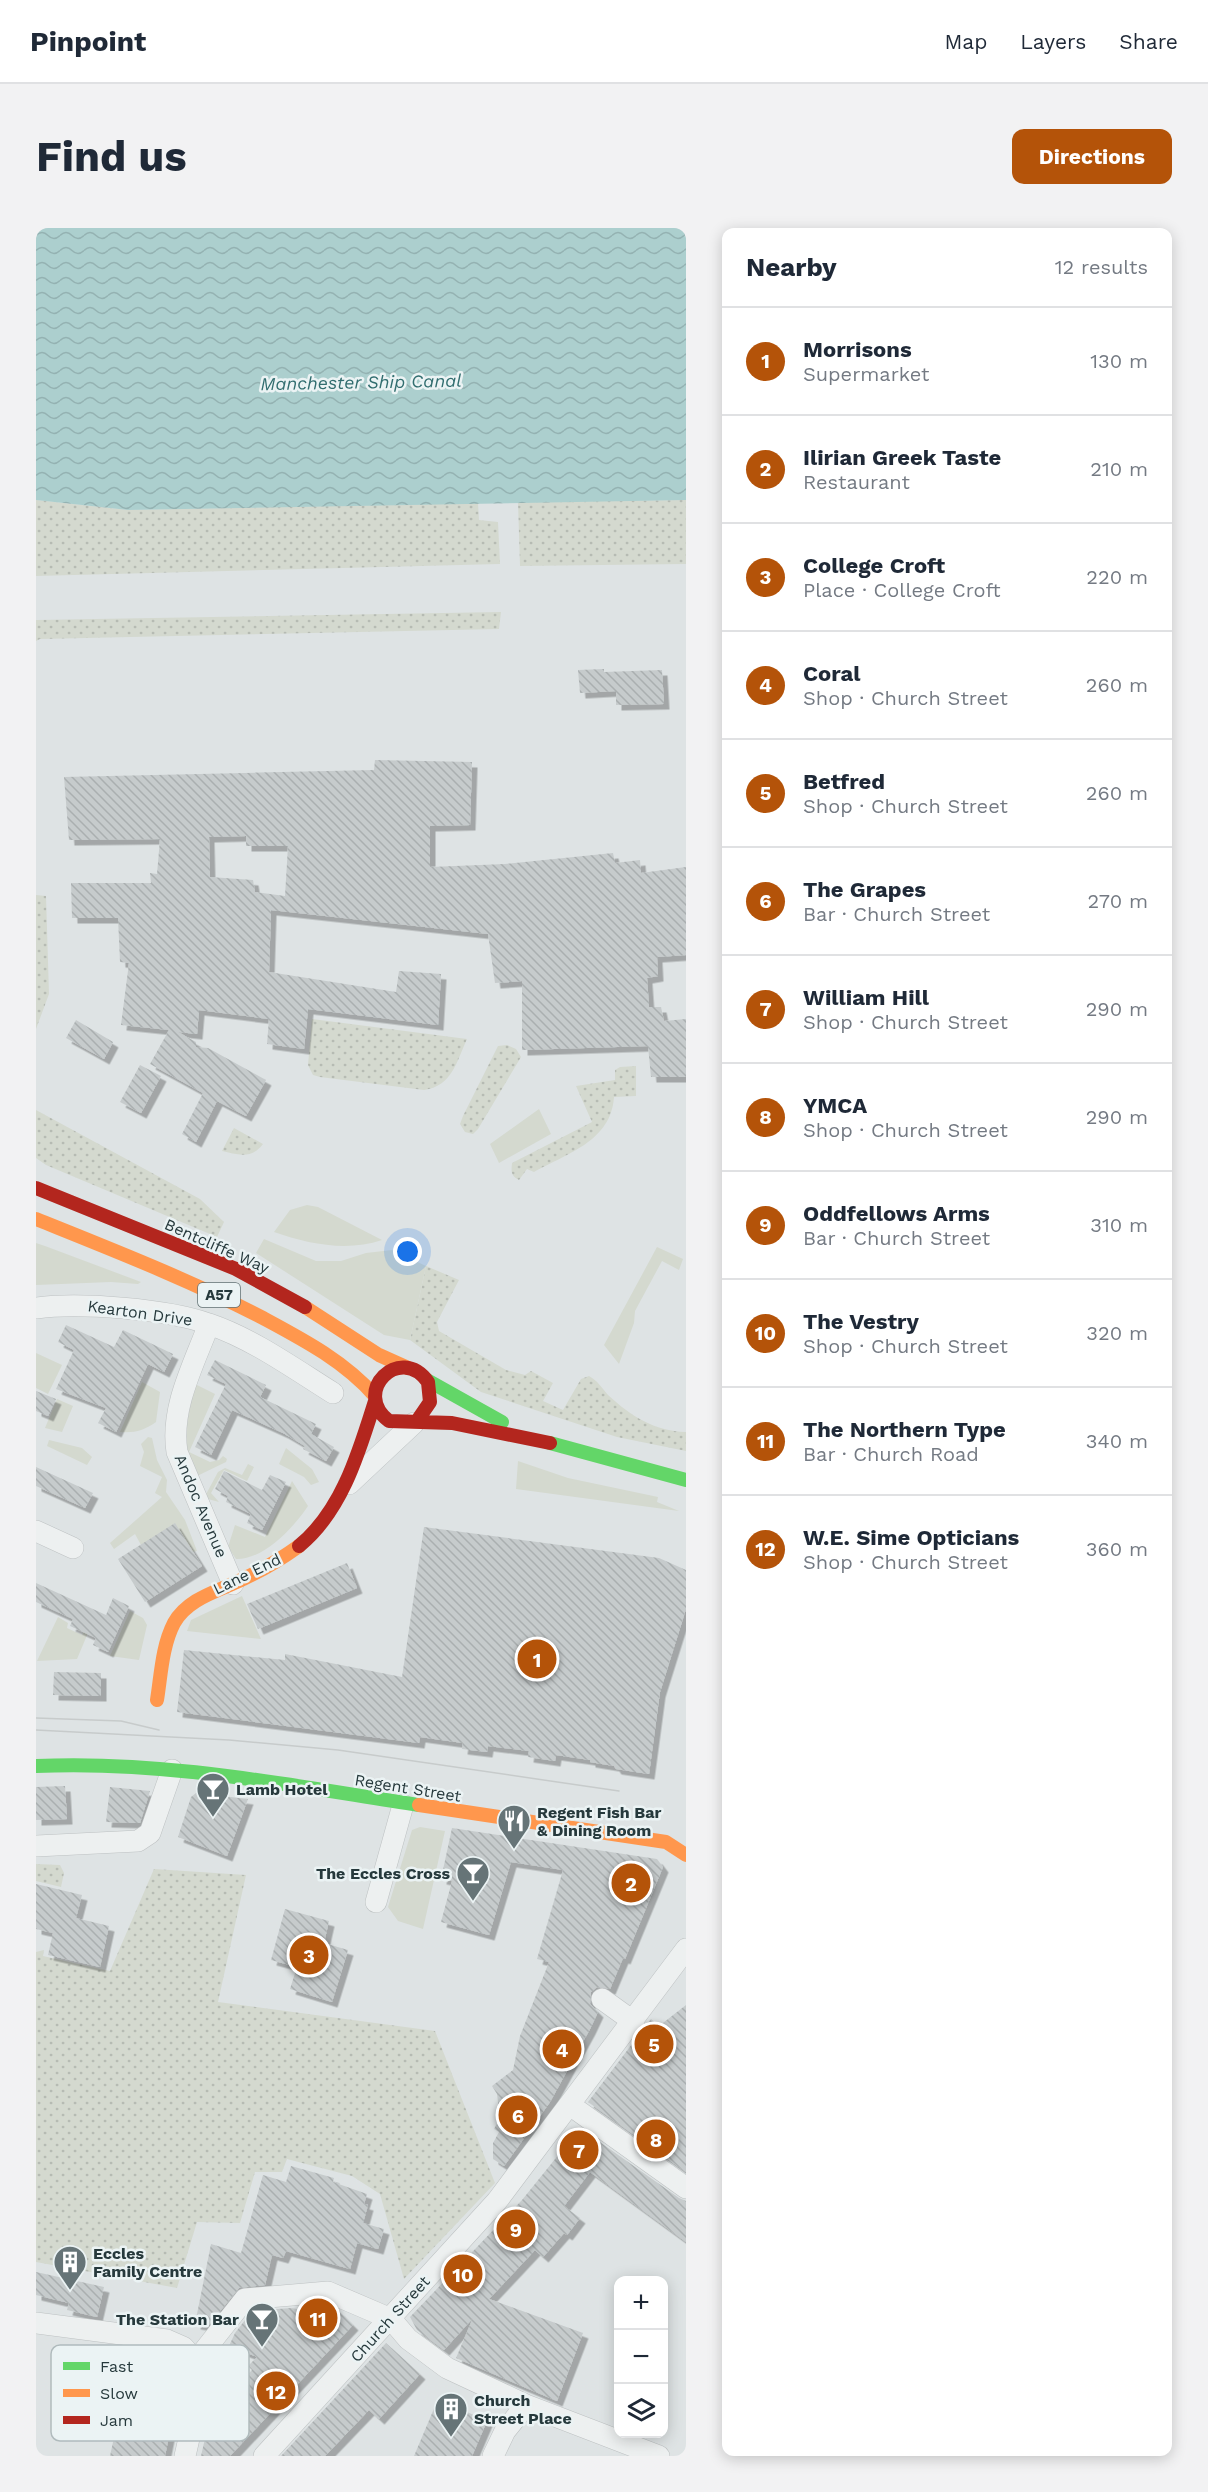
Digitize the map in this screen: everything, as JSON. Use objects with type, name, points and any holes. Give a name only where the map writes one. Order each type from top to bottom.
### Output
[{"type":"main road","name":"Bentcliffe Way","points":[[36,1186],[236,1269],[305,1307],[379,1355],[408,1368]]},
{"type":"main road","name":"A57","points":[[39,1222],[224,1297],[332,1357],[361,1379],[375,1399],[383,1416],[389,1421],[406,1425],[416,1422],[467,1425],[541,1441],[686,1480]]},
{"type":"main road","points":[[375,1399],[376,1388],[385,1374],[400,1368],[408,1368]]},
{"type":"main road","name":"A57","points":[[408,1368],[422,1374],[427,1380]]},
{"type":"main road","points":[[416,1422],[428,1410],[431,1403],[427,1380]]},
{"type":"main road","points":[[427,1380],[471,1407],[541,1441]]},
{"type":"main road","name":"Lane End","points":[[157,1700],[168,1639],[175,1621],[205,1594],[233,1584],[299,1546],[325,1519],[343,1489],[375,1399]]},
{"type":"main road","name":"Regent Street","points":[[36,1766],[80,1764],[172,1770],[291,1785],[403,1805],[666,1842],[686,1855]]},
{"type":"street","name":"Kearton Drive","points":[[36,1308],[87,1305],[208,1323],[257,1346],[333,1393]]},
{"type":"street","name":"Andoc Avenue","points":[[208,1323],[182,1395],[175,1436],[177,1452],[233,1584]]},
{"type":"street","name":"Lane End","points":[[343,1489],[416,1422]]},
{"type":"street","points":[[36,1531],[73,1548]]},
{"type":"street","points":[[36,1846],[138,1841],[150,1833],[172,1770]]},
{"type":"street","points":[[376,1902],[403,1805]]},
{"type":"street","name":"Church Street","points":[[264,2456],[498,2201],[634,2022],[686,1949]]},
{"type":"street","points":[[602,1999],[634,2022]]},
{"type":"street","points":[[570,2105],[686,2188]]},
{"type":"street","points":[[208,2345],[245,2298],[328,2292],[391,2319],[408,2339],[447,2368],[526,2405],[659,2456]]},
{"type":"street","points":[[36,2323],[166,2340],[178,2345]]},
{"type":"street","points":[[493,2456],[509,2426],[526,2405]]},
{"type":"street","points":[[185,2456],[188,2441]]},
{"type":"shaded area","points":[[36,500],[128,510],[478,503],[479,520],[498,522],[500,564],[36,576]]},
{"type":"shaded area","points":[[686,500],[686,564],[520,566],[518,502]]},
{"type":"shaded area","points":[[501,612],[499,629],[40,639],[36,641],[36,620]]},
{"type":"shaded area","points":[[36,895],[46,896],[49,994],[36,1029]]},
{"type":"shaded area","points":[[312,1019],[467,1039],[452,1072],[441,1084],[433,1088],[424,1090],[320,1077],[313,1075],[308,1065]]},
{"type":"shaded area","points":[[507,1045],[516,1049],[521,1057],[478,1129],[473,1134],[465,1132],[460,1124],[463,1116],[498,1046]]},
{"type":"shaded area","points":[[636,1066],[636,1096],[614,1097],[605,1125],[596,1135],[573,1152],[534,1172],[527,1169],[519,1180],[514,1177],[512,1163],[592,1122],[576,1086],[615,1080],[615,1070],[620,1067]]},
{"type":"shaded area","points":[[539,1109],[551,1134],[499,1163],[490,1144]]},
{"type":"shaded area","points":[[36,1110],[200,1199],[224,1222],[217,1237],[46,1165],[36,1158]]},
{"type":"shaded area","points":[[234,1128],[263,1144],[254,1152],[244,1155],[222,1151]]},
{"type":"shaded area","points":[[307,1205],[318,1207],[382,1240],[369,1244],[341,1246],[314,1243],[274,1232],[290,1210]]},
{"type":"shaded area","points":[[264,1239],[316,1261],[341,1261],[366,1253],[392,1250],[426,1266],[410,1340],[384,1335],[256,1253]]},
{"type":"shaded area","points":[[36,1243],[141,1282],[138,1284],[111,1282],[36,1285]]},
{"type":"shaded area","points":[[657,1247],[683,1259],[679,1270],[662,1261],[635,1311],[634,1323],[619,1364],[604,1345]]},
{"type":"shaded area","points":[[426,1266],[459,1280],[437,1322],[439,1331],[506,1370],[525,1375],[531,1371],[553,1383],[543,1401],[563,1410],[581,1379],[589,1376],[634,1416],[664,1429],[686,1432],[686,1451],[617,1437],[481,1392],[410,1340]]},
{"type":"shaded area","points":[[36,1353],[62,1365],[48,1394],[36,1388]]},
{"type":"shaded area","points":[[142,1382],[160,1392],[156,1422],[139,1431],[120,1432]]},
{"type":"shaded area","points":[[195,1384],[215,1394],[189,1452],[210,1462],[219,1460],[223,1456],[227,1459],[226,1462],[195,1477],[183,1439]]},
{"type":"shaded area","points":[[57,1399],[73,1406],[62,1432],[45,1428]]},
{"type":"shaded area","points":[[148,1437],[152,1438],[157,1460],[167,1480],[166,1492],[185,1520],[197,1551],[141,1545],[135,1534],[114,1549],[110,1543],[162,1497],[155,1493],[162,1477],[140,1466],[144,1452],[141,1444]]},
{"type":"shaded area","points":[[49,1440],[82,1448],[92,1457],[87,1465],[47,1446]]},
{"type":"shaded area","points":[[286,1448],[312,1469],[319,1482],[311,1485],[304,1477],[279,1464]]},
{"type":"shaded area","points":[[518,1461],[568,1478],[658,1497],[657,1502],[679,1511],[516,1489]]},
{"type":"shaded area","points":[[248,1464],[254,1467],[247,1481],[224,1470],[211,1493],[219,1502],[204,1498],[218,1472],[225,1468],[242,1475]]},
{"type":"shaded area","points":[[292,1481],[308,1506],[277,1541],[257,1554],[236,1559],[228,1547],[235,1525],[265,1537]]},
{"type":"shaded area","points":[[242,1596],[261,1639],[187,1631],[191,1620]]},
{"type":"shaded area","points":[[130,1611],[143,1618],[147,1625],[139,1660],[110,1656]]},
{"type":"shaded area","points":[[58,1617],[68,1623],[67,1628],[82,1635],[84,1631],[88,1633],[77,1659],[37,1661]]},
{"type":"shaded area","points":[[420,1827],[445,1831],[423,1929],[398,1921],[388,1907],[412,1830]]},
{"type":"shaded area","points":[[36,1864],[60,1865],[64,1873],[61,1887],[36,1881]]},
{"type":"shaded area","points":[[154,1869],[246,1875],[218,2002],[435,2031],[495,2183],[404,2279],[380,2194],[352,2176],[287,2159],[282,2172],[255,2172],[240,2223],[197,2222],[177,2288],[36,2262],[36,1952],[44,1950],[43,1956],[110,1971]]},
{"type":"water","name":"Manchester Ship Canal","points":[[36,228],[686,228],[686,500],[128,510],[36,500]]},
{"type":"building","points":[[604,669],[604,672],[662,670],[664,704],[616,705],[616,691],[580,693],[578,670]]},
{"type":"building","points":[[375,760],[472,762],[470,825],[430,826],[430,867],[505,864],[613,853],[615,863],[640,860],[641,873],[686,867],[686,955],[657,957],[658,976],[647,978],[649,1007],[661,1007],[664,1021],[686,1019],[686,1077],[651,1077],[648,1046],[522,1050],[522,981],[495,983],[488,934],[271,910],[269,972],[396,992],[399,971],[441,974],[438,1025],[308,1009],[304,1049],[267,1044],[269,1019],[199,1010],[197,1034],[178,1032],[196,1042],[196,1047],[208,1048],[266,1080],[246,1116],[217,1101],[196,1142],[182,1134],[203,1093],[150,1064],[169,1030],[121,1025],[129,963],[120,962],[118,918],[72,918],[71,883],[151,883],[150,873],[157,874],[160,839],[69,840],[64,777],[374,770]],"holes":[[[246,836],[246,846],[288,846],[285,896],[255,892],[253,880],[210,877],[209,837]]]},
{"type":"building","points":[[76,1020],[113,1042],[104,1059],[66,1038]]},
{"type":"building","points":[[140,1065],[161,1076],[141,1113],[120,1102]]},
{"type":"building","points":[[66,1325],[114,1347],[123,1330],[173,1354],[164,1372],[148,1364],[116,1432],[98,1423],[106,1408],[56,1389],[74,1350],[58,1342]]},
{"type":"building","points":[[215,1360],[266,1385],[260,1397],[316,1424],[311,1434],[334,1447],[326,1461],[303,1449],[305,1446],[283,1433],[232,1410],[211,1455],[195,1447],[226,1384],[207,1375]]},
{"type":"building","points":[[36,1391],[56,1399],[48,1416],[36,1411]]},
{"type":"building","points":[[36,1467],[93,1493],[85,1508],[36,1486]]},
{"type":"building","points":[[224,1471],[262,1490],[270,1475],[286,1482],[262,1530],[247,1523],[251,1514],[226,1502],[228,1496],[215,1489]]},
{"type":"building","points":[[175,1523],[202,1566],[145,1602],[118,1559]]},
{"type":"building","points":[[424,1527],[659,1558],[686,1570],[686,1609],[660,1692],[649,1774],[616,1769],[614,1766],[590,1762],[590,1760],[556,1755],[555,1761],[528,1757],[529,1751],[488,1746],[487,1752],[462,1749],[463,1743],[420,1737],[419,1743],[177,1712],[184,1650],[285,1660],[285,1654],[402,1677]]},
{"type":"building","points":[[347,1563],[357,1588],[258,1629],[247,1604]]},
{"type":"building","points":[[36,1583],[106,1615],[113,1598],[129,1606],[108,1652],[93,1645],[96,1638],[70,1626],[73,1619],[36,1602]]},
{"type":"building","points":[[54,1672],[101,1673],[101,1696],[53,1695]]},
{"type":"building","points":[[65,1786],[67,1819],[36,1820],[36,1787]]},
{"type":"building","points":[[110,1787],[150,1791],[140,1823],[106,1822]]},
{"type":"building","name":"Lamb Hotel","points":[[196,1793],[248,1799],[227,1856],[178,1837],[191,1797]]},
{"type":"building","points":[[452,1828],[657,1859],[663,1867],[625,1959],[623,1958],[610,1989],[597,1987],[591,1992],[590,2004],[598,2012],[590,2029],[550,2102],[504,2166],[493,2159],[493,2143],[499,2132],[494,2129],[500,2118],[497,2094],[492,2086],[513,2070],[520,2036],[549,1962],[537,1959],[563,1870],[511,1862],[489,1935],[441,1922],[452,1881],[441,1879]]},
{"type":"building","points":[[36,1884],[82,1895],[76,1918],[109,1926],[100,1967],[48,1955],[53,1933],[36,1929]]},
{"type":"building","points":[[285,1909],[329,1921],[324,1943],[348,1950],[332,2002],[290,1989],[297,1967],[271,1960]]},
{"type":"building","points":[[686,2005],[686,2172],[588,2102],[651,2019],[659,2026]]},
{"type":"building","points":[[580,2128],[686,2201],[686,2242],[590,2172],[564,2206],[580,2218],[567,2235],[564,2233],[543,2257],[535,2250],[489,2299],[583,2333],[557,2401],[456,2358],[473,2318],[444,2350],[417,2330],[410,2317],[522,2200]]},
{"type":"building","points":[[291,2166],[334,2178],[333,2182],[367,2194],[364,2204],[368,2205],[363,2223],[384,2229],[378,2249],[357,2243],[350,2269],[286,2251],[283,2258],[272,2255],[265,2285],[239,2288],[208,2326],[195,2324],[211,2244],[241,2253],[263,2175],[286,2182]]},
{"type":"building","name":"Eccles Family Centre","points":[[36,2272],[104,2287],[97,2317],[67,2310],[69,2303],[36,2295]]},
{"type":"building","points":[[326,2305],[339,2311],[353,2325],[249,2436],[249,2373],[252,2370],[249,2365],[257,2357],[249,2354],[249,2345],[229,2345],[235,2333],[252,2311],[291,2308],[311,2311],[311,2306]]},
{"type":"building","points":[[386,2343],[420,2374],[379,2419],[369,2410],[325,2456],[281,2456]]},
{"type":"building","name":"Church Street Place","points":[[438,2399],[487,2421],[472,2456],[414,2456]]},
{"type":"building","points":[[113,2441],[168,2441],[165,2456],[110,2456]]},
{"type":"building","points":[[204,2441],[244,2441],[230,2456],[201,2456]]},
{"type":"tram line","points":[[36,1718],[121,1721],[159,1730]]},
{"type":"tram line","points":[[36,1730],[229,1740],[338,1750],[619,1791]]},
{"type":"traffic: fast","points":[[427,1380],[502,1422]]},
{"type":"traffic: fast","points":[[550,1443],[686,1480]]},
{"type":"traffic: fast","points":[[36,1766],[84,1765],[180,1771],[228,1776],[419,1805]]},
{"type":"traffic: slow","points":[[36,1219],[179,1278],[263,1318],[337,1362],[375,1396]]},
{"type":"traffic: slow","points":[[305,1307],[379,1355],[408,1368]]},
{"type":"traffic: slow","points":[[157,1700],[167,1641],[180,1614],[196,1601],[258,1572],[299,1546]]},
{"type":"traffic: slow","points":[[419,1805],[666,1842],[686,1855]]},
{"type":"traffic: jam","points":[[36,1188],[236,1269],[305,1307]]},
{"type":"traffic: jam","points":[[417,1421],[430,1402],[428,1382],[417,1371],[405,1368],[393,1370],[384,1376],[377,1386],[375,1397],[379,1409],[389,1421],[452,1423],[550,1443]]},
{"type":"traffic: jam","points":[[299,1546],[314,1532],[338,1498],[355,1460],[375,1401]]},
{"type":"place","name":"Morrisons","points":[[537,1659]]},
{"type":"place","name":"Lamb Hotel","points":[[213,1818]]},
{"type":"place","name":"Regent Fish Bar & Dining Room","points":[[514,1850]]},
{"type":"place","name":"Ilirian Greek Taste","points":[[631,1883]]},
{"type":"place","name":"The Eccles Cross","points":[[473,1902]]},
{"type":"place","name":"College Croft","points":[[309,1955]]},
{"type":"place","name":"Betfred","points":[[654,2044]]},
{"type":"place","name":"Coral","points":[[562,2049]]},
{"type":"place","name":"The Grapes","points":[[518,2115]]},
{"type":"place","name":"YMCA","points":[[656,2139]]},
{"type":"place","name":"William Hill","points":[[579,2150]]},
{"type":"place","name":"Oddfellows Arms","points":[[516,2229]]},
{"type":"place","name":"The Vestry","points":[[463,2274]]},
{"type":"place","name":"Eccles Family Centre","points":[[70,2291]]},
{"type":"place","name":"The Northern Type","points":[[318,2318]]},
{"type":"place","name":"The Station Bar","points":[[262,2348]]},
{"type":"place","name":"W.E. Sime Opticians","points":[[276,2391]]},
{"type":"place","name":"Church Street Place","points":[[451,2438]]}]
